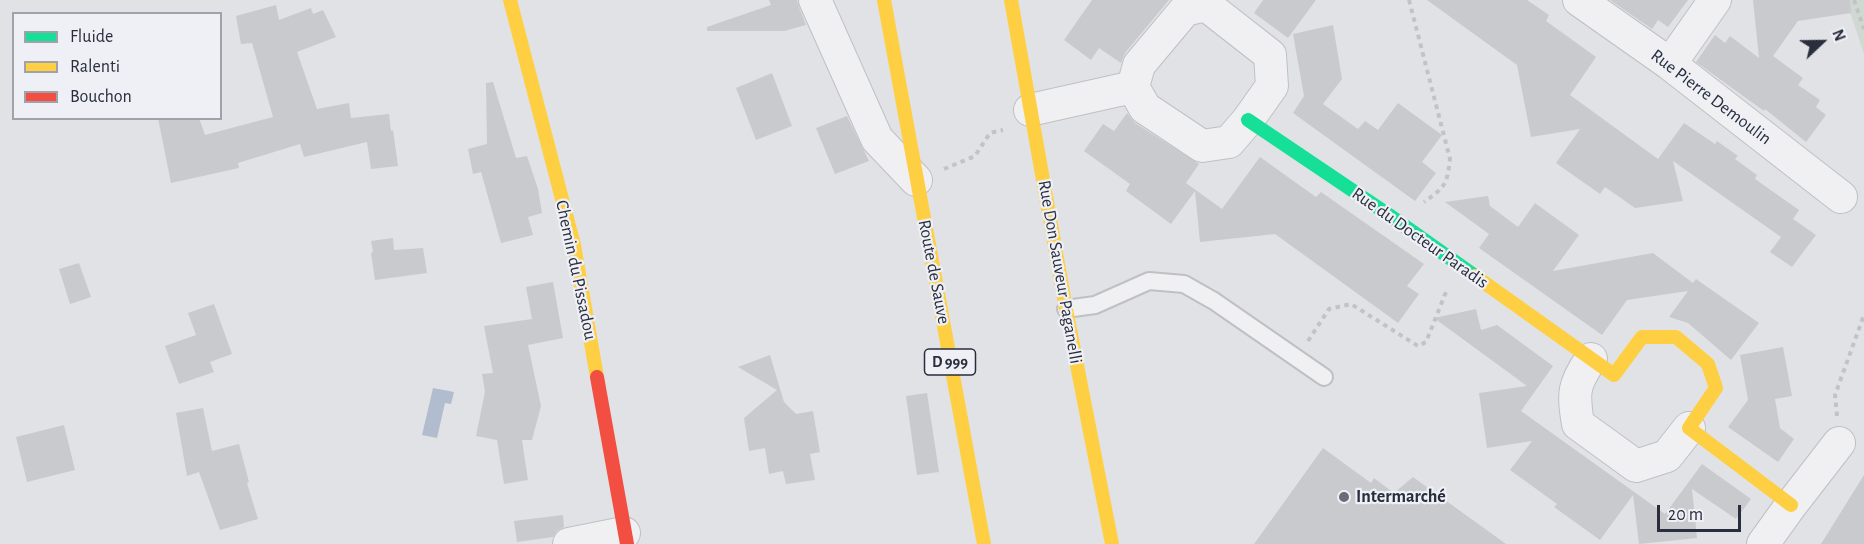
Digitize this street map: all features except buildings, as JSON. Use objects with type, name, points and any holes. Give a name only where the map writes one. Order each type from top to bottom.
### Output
[{"type":"street","name":"Chemin du Pissadou","points":[[510,0],[574,245],[626,538]]},
{"type":"street","points":[[815,0],[878,139],[916,180]]},
{"type":"street","name":"Route de Sauve","points":[[884,0],[984,544]]},
{"type":"street","name":"Rue Don Sauveur Paganelli","points":[[1011,0],[1066,309],[1112,544]]},
{"type":"street","name":"Rue Pierre Demoulin","points":[[1579,0],[1671,64],[1841,197]]},
{"type":"street","points":[[1671,64],[1714,0]]},
{"type":"street","points":[[1206,5],[1270,55],[1272,86],[1248,120],[1228,142],[1202,146],[1145,108],[1133,87],[1139,65],[1185,10],[1206,5]]},
{"type":"street","points":[[1031,117],[1133,87]]},
{"type":"street","name":"Rue du Docteur Paradis","points":[[1248,120],[1389,215],[1614,375],[1642,337],[1676,337],[1708,364],[1716,388],[1667,456],[1636,466],[1578,423],[1574,396],[1580,374],[1591,359]]},
{"type":"street","points":[[1689,428],[1791,505]]},
{"type":"street","points":[[1763,544],[1839,443]]},
{"type":"street","points":[[568,544],[626,538]]},
{"type":"lane","points":[[1066,309],[1095,305],[1149,281],[1184,284],[1214,301],[1324,377]]},
{"type":"path","points":[[1389,215],[1423,202],[1437,193],[1447,182],[1450,159],[1421,54],[1409,0]]},
{"type":"path","points":[[1854,0],[1864,29]]},
{"type":"path","points":[[916,180],[975,156],[990,134],[1031,117]]},
{"type":"path","points":[[1297,358],[1329,309],[1351,304],[1418,346],[1426,342],[1457,264]]},
{"type":"path","points":[[1839,443],[1834,395],[1864,315]]},
{"type":"shaded area","points":[[1846,0],[1864,0],[1864,54]]},
{"type":"water","points":[[433,388],[454,392],[451,404],[445,403],[437,438],[422,435]]},
{"type":"traffic: fast","points":[[1248,120],[1475,276]]},
{"type":"traffic: slow","points":[[510,0],[574,245],[597,377]]},
{"type":"traffic: slow","points":[[884,0],[984,544]]},
{"type":"traffic: slow","points":[[1011,0],[1066,309],[1112,544]]},
{"type":"traffic: slow","points":[[1475,276],[1614,375],[1642,337],[1676,337],[1708,364],[1716,388],[1689,428],[1791,505]]},
{"type":"traffic: jam","points":[[597,377],[627,544]]},
{"type":"place","name":"Intermarché","points":[[1344,497]]}]
